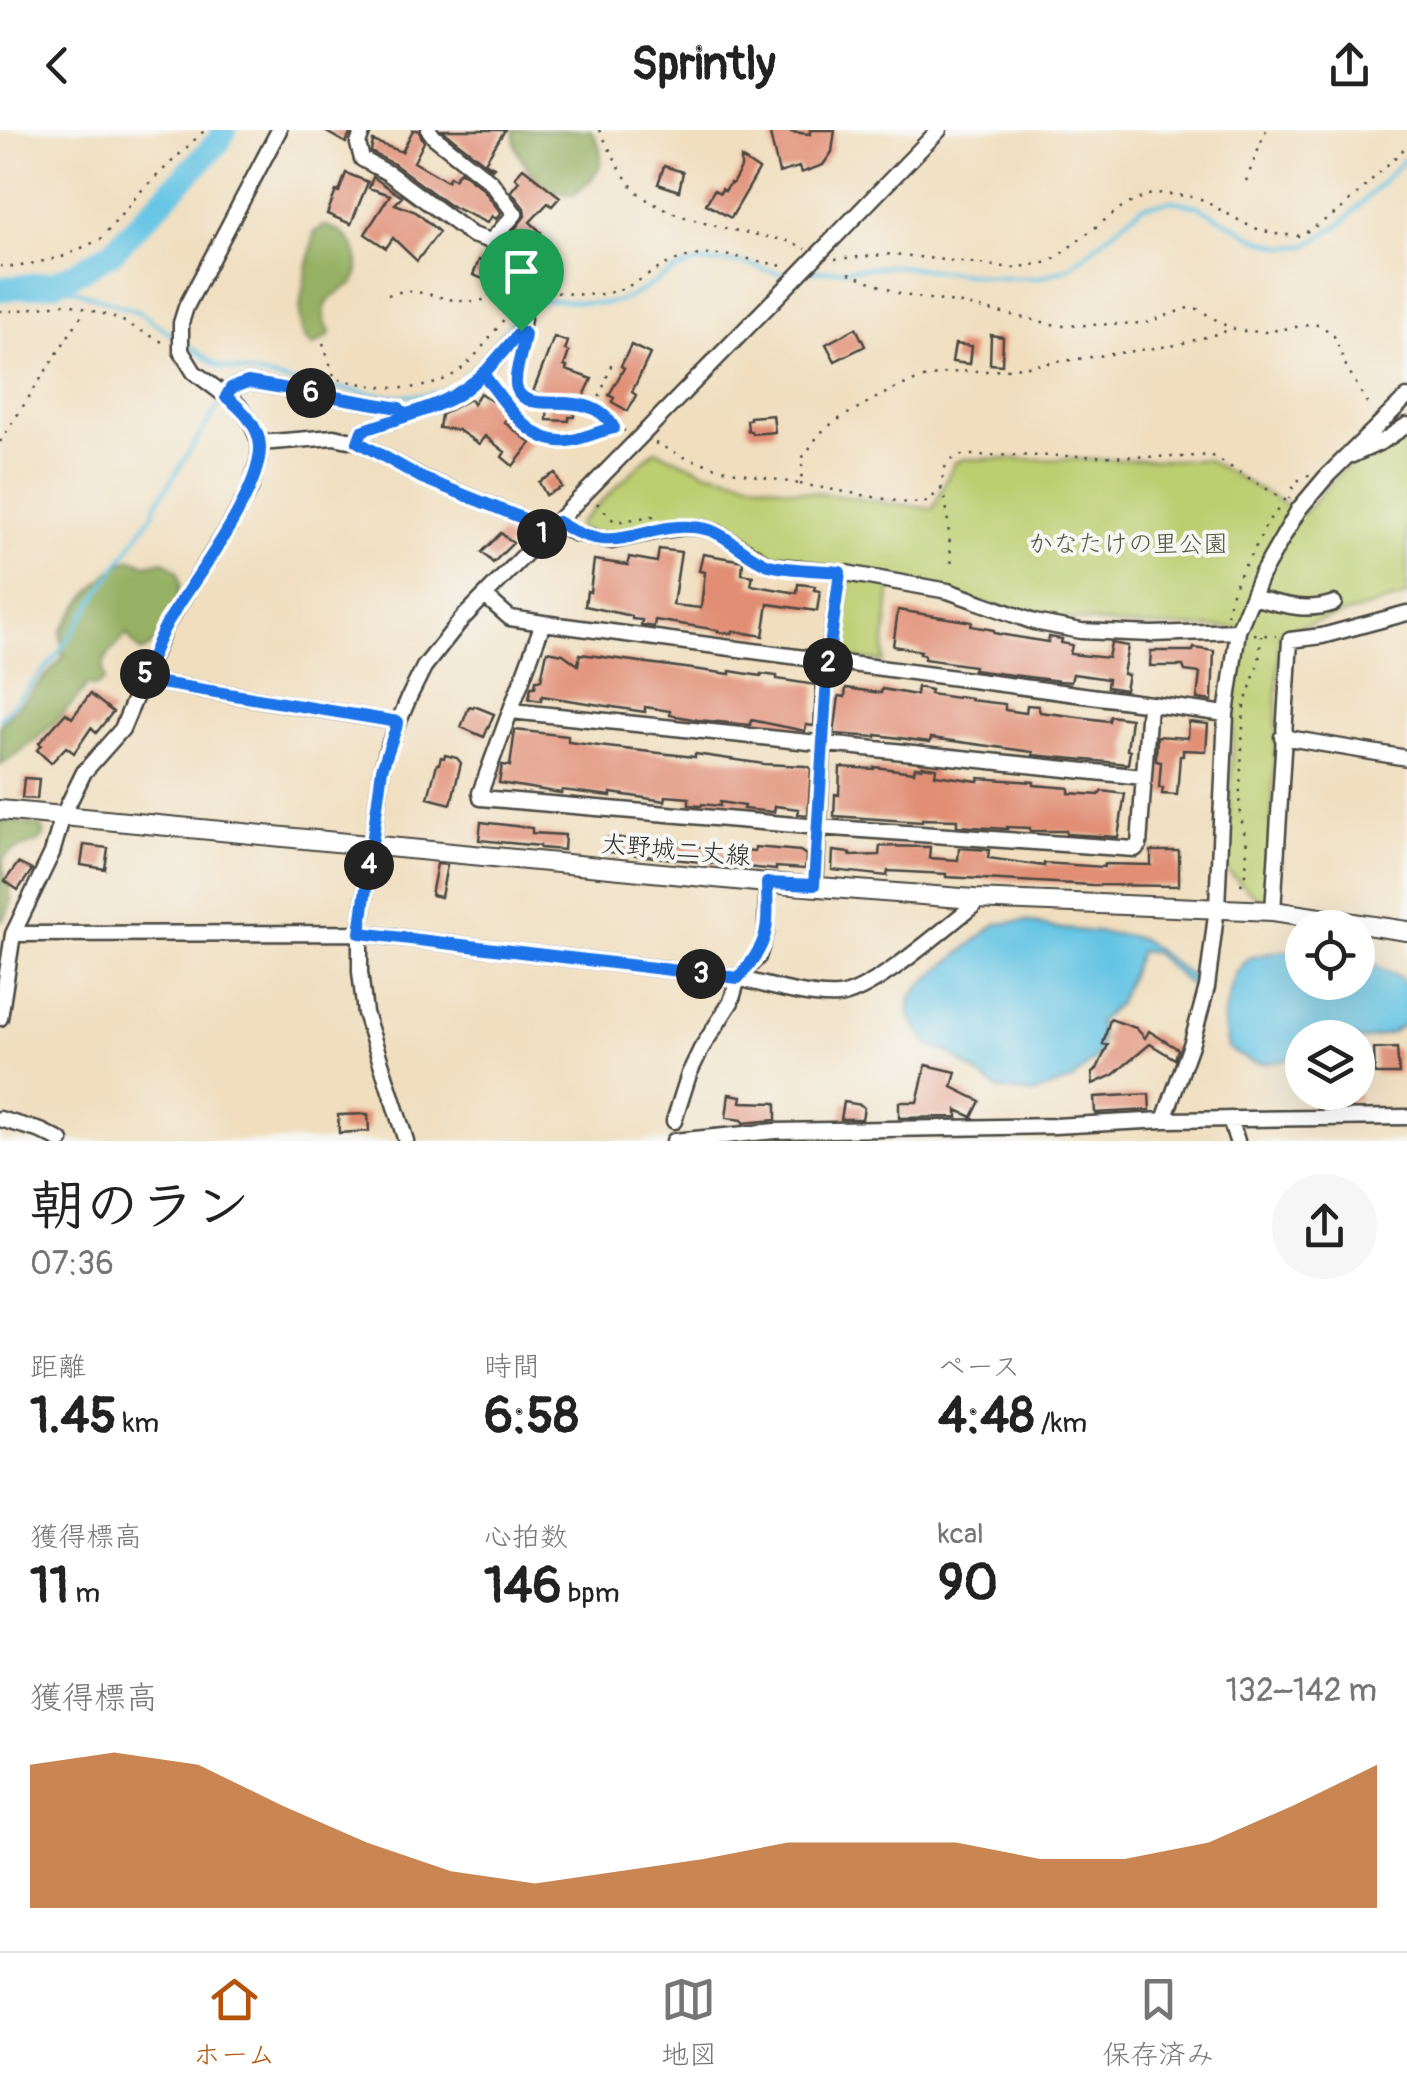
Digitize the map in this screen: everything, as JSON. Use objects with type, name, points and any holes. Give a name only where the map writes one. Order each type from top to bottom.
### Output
[{"type":"main road","name":"大野城二丈線","points":[[0,810],[767,883],[974,898],[1273,911],[1407,932]]},
{"type":"street","points":[[0,1018],[13,934],[52,853],[63,815],[84,772],[122,730],[164,628],[250,490],[260,443],[238,406],[194,372],[181,351],[182,323],[186,307],[279,130]]},
{"type":"street","points":[[358,442],[362,431],[462,393],[483,374],[522,325],[522,292],[518,268],[511,255],[491,241],[472,235],[388,173],[362,159],[358,144],[363,130]]},
{"type":"street","points":[[430,130],[491,182],[514,214],[491,241]]},
{"type":"street","points":[[406,1141],[365,1013],[360,933],[382,769],[398,722],[424,667],[485,596],[940,130]]},
{"type":"street","points":[[226,397],[231,388],[248,382],[399,408],[404,415]]},
{"type":"street","points":[[1164,1120],[1207,988],[1218,907],[1226,714],[1238,630],[1271,556],[1299,509],[1326,476],[1407,397]]},
{"type":"street","points":[[1347,457],[1407,426]]},
{"type":"street","points":[[260,443],[334,438],[358,442],[422,478],[522,518],[545,536]]},
{"type":"street","points":[[558,522],[574,533],[612,542],[664,530],[704,528],[769,565],[840,572],[948,591],[1034,622],[1081,630],[1152,634],[1238,630]]},
{"type":"street","points":[[814,885],[828,662],[840,572]]},
{"type":"street","points":[[485,596],[510,618],[1226,714]]},
{"type":"street","points":[[1252,597],[1293,608],[1320,608],[1334,603]]},
{"type":"street","points":[[1273,911],[1290,640],[1322,636],[1407,613]]},
{"type":"street","points":[[543,623],[480,793],[482,798],[819,828],[1135,848],[1139,846],[1149,705]]},
{"type":"street","points":[[143,680],[398,722]]},
{"type":"street","points":[[511,711],[1144,777]]},
{"type":"street","points":[[1282,737],[1407,758]]},
{"type":"street","points":[[674,1121],[701,1049],[731,1002],[738,978],[758,957],[766,932],[767,883]]},
{"type":"street","points":[[13,934],[360,933],[738,978],[789,991],[839,996],[875,982],[973,906],[974,898]]},
{"type":"street","points":[[674,1141],[775,1131],[1055,1133],[1164,1120],[1407,1117]]},
{"type":"street","points":[[0,1118],[61,1141]]},
{"type":"street","points":[[1230,1119],[1237,1141]]},
{"type":"path","points":[[0,266],[16,267],[62,257],[101,238],[141,191],[204,130]]},
{"type":"path","points":[[599,130],[630,184],[646,201],[685,217],[792,242]]},
{"type":"path","points":[[1246,181],[1266,130]]},
{"type":"path","points":[[830,260],[893,254],[1013,268],[1050,262],[1122,207],[1162,193],[1200,198],[1251,227],[1300,236],[1339,211],[1407,146]]},
{"type":"path","points":[[388,295],[414,290],[462,301],[520,298],[538,292],[612,293],[637,283],[666,264],[706,255],[733,255],[788,267]]},
{"type":"path","points":[[848,273],[902,295],[1061,326],[1144,323],[1188,308],[1242,331],[1265,332],[1314,324],[1334,336],[1371,410],[1372,430]]},
{"type":"path","points":[[324,343],[335,379],[415,388],[453,375],[477,352],[520,298]]},
{"type":"path","points":[[0,312],[66,302],[117,318],[181,351]]},
{"type":"path","points":[[0,442],[85,309]]},
{"type":"path","points":[[483,374],[527,427],[542,438],[565,441],[616,428],[595,408],[573,402],[534,403],[524,398],[517,390],[516,378],[524,347],[522,325]]},
{"type":"path","points":[[798,484],[803,470],[800,460],[821,431],[912,380],[963,370],[993,371],[1176,345],[1224,332],[1228,326]]},
{"type":"path","points":[[595,408],[612,363]]},
{"type":"path","points":[[650,441],[726,470],[908,503],[927,502],[941,489],[951,458],[962,455],[1206,455],[1299,509]]},
{"type":"path","points":[[941,489],[946,500],[952,568]]},
{"type":"path","points":[[596,502],[615,522],[667,514]]},
{"type":"path","points":[[1238,630],[1290,640]]},
{"type":"path","points":[[1241,885],[1247,845],[1239,808],[1244,706],[1260,661],[1261,636]]},
{"type":"green space","points":[[514,130],[591,130],[600,150],[600,165],[575,194],[553,190],[525,164]]},
{"type":"green space","points":[[324,226],[349,240],[358,264],[354,283],[332,297],[325,308],[329,336],[313,346],[305,338],[300,312],[313,238]]},
{"type":"green space","name":"かなたけの里公園","points":[[1407,432],[1407,596],[1280,632],[1268,900],[1256,897],[1227,871],[1234,703],[1248,628],[1131,626],[1041,617],[771,560],[701,522],[647,526],[612,538],[577,529],[655,450],[705,471],[794,490],[933,509],[954,463],[963,459],[1207,460],[1303,514],[1340,472]]},
{"type":"green space","points":[[132,559],[146,565],[164,561],[177,572],[179,592],[165,629],[141,652],[126,634],[105,660],[104,681],[94,687],[88,684],[47,729],[0,765],[0,725],[63,658],[61,632],[83,601],[112,571]]},
{"type":"green space","points":[[856,579],[891,584],[883,662],[836,656],[845,586]]},
{"type":"green space","points":[[0,820],[39,826],[44,836],[12,851],[3,860],[11,896],[0,922]]},
{"type":"water","points":[[1025,921],[1143,940],[1196,980],[1194,989],[1154,953],[1140,951],[1118,1004],[1098,1022],[1099,1052],[1093,1061],[1071,1081],[1033,1094],[998,1089],[948,1052],[929,1046],[909,1015],[911,997],[996,924]]},
{"type":"water","points":[[1285,951],[1285,1000],[1375,1000],[1375,965],[1407,986],[1407,1022],[1391,1033],[1375,1037],[1375,1020],[1285,1020],[1285,1059],[1247,1060],[1228,1048],[1223,1019],[1235,975],[1249,958]]},
{"type":"building","points":[[323,130],[352,130],[346,143]]},
{"type":"building","points":[[413,130],[418,130],[424,142],[414,162],[447,181],[460,171],[483,189],[501,213],[496,219],[492,216],[487,223],[449,205],[394,164],[371,152],[373,141],[402,152]]},
{"type":"building","points":[[442,130],[505,130],[485,162],[494,167],[492,169]]},
{"type":"building","points":[[769,130],[810,134],[810,130],[835,130],[832,152],[823,165],[801,173],[799,167],[779,173]]},
{"type":"building","points":[[741,158],[759,170],[731,218],[706,204],[714,190],[720,193],[732,184],[741,168]]},
{"type":"building","points":[[664,166],[683,172],[679,191],[658,184]]},
{"type":"building","points":[[523,168],[560,197],[552,206],[548,203],[530,222],[541,232],[522,252],[507,239],[525,216],[524,208],[511,191]]},
{"type":"building","points":[[346,173],[368,182],[351,224],[327,214]]},
{"type":"building","points":[[373,177],[402,197],[395,204],[416,212],[439,232],[417,261],[393,238],[386,248],[365,234],[390,195],[369,188]]},
{"type":"building","points":[[479,260],[503,273],[499,285],[473,275]]},
{"type":"building","points":[[856,328],[865,346],[835,361],[826,344]]},
{"type":"building","points":[[991,335],[1003,337],[1002,365],[990,364]]},
{"type":"building","points":[[554,337],[568,342],[566,370],[592,379],[583,398],[575,395],[574,417],[569,417],[569,421],[547,420],[548,397],[533,392]]},
{"type":"building","points":[[955,344],[972,346],[970,364],[952,362]]},
{"type":"building","points":[[631,345],[650,354],[632,392],[636,395],[628,411],[612,402],[614,398],[609,395]]},
{"type":"building","points":[[480,393],[510,414],[504,422],[531,443],[513,466],[502,457],[505,452],[485,436],[479,444],[458,430],[439,428],[441,415],[470,399],[473,404]]},
{"type":"building","points":[[773,415],[775,432],[748,431],[750,417]]},
{"type":"building","points":[[555,473],[562,487],[546,495],[539,482]]},
{"type":"building","points":[[501,533],[513,543],[493,563],[482,552]]},
{"type":"building","points":[[659,549],[681,552],[673,605],[701,608],[705,572],[699,571],[703,554],[743,561],[742,574],[753,576],[751,585],[797,593],[798,584],[815,586],[814,590],[820,591],[817,611],[768,604],[763,636],[655,620],[654,627],[641,625],[642,620],[632,616],[585,606],[594,560],[628,565],[629,557],[657,562]]},
{"type":"building","points":[[898,610],[972,622],[971,626],[999,634],[1048,642],[1049,637],[1062,639],[1061,643],[1072,645],[1070,654],[1108,658],[1111,643],[1128,646],[1123,674],[1128,675],[1125,690],[1107,687],[1108,679],[1073,674],[1071,682],[1060,681],[973,670],[974,666],[924,659],[921,651],[893,646]]},
{"type":"building","points":[[547,651],[563,654],[578,665],[580,654],[730,674],[777,676],[816,685],[814,726],[806,725],[805,731],[751,720],[750,725],[698,720],[645,707],[645,712],[542,696],[541,701],[529,699],[531,687],[541,680]]},
{"type":"building","points":[[1151,651],[1214,651],[1212,701],[1197,699],[1200,673],[1185,671],[1183,666],[1150,666]]},
{"type":"building","points":[[917,687],[931,690],[930,694],[1005,704],[1005,710],[1026,713],[1027,705],[1038,706],[1040,712],[1109,721],[1110,716],[1131,719],[1128,764],[1033,755],[931,738],[930,742],[834,734],[839,696],[845,697],[846,688],[916,695]]},
{"type":"building","points":[[90,694],[113,712],[96,733],[91,728],[74,753],[66,747],[51,763],[37,750],[39,743],[66,713],[72,718]]},
{"type":"building","points":[[469,707],[494,714],[484,737],[461,727]]},
{"type":"building","points":[[1189,722],[1208,724],[1206,751],[1183,750],[1177,795],[1162,794],[1161,762],[1156,761],[1157,736],[1188,738]]},
{"type":"building","points":[[515,730],[568,736],[568,742],[607,747],[805,766],[811,768],[808,815],[798,814],[799,809],[775,806],[774,812],[720,802],[720,806],[689,805],[689,798],[666,796],[665,801],[611,793],[561,793],[499,783],[502,765],[510,766]]},
{"type":"building","points":[[445,755],[461,763],[451,804],[428,798],[437,764]]},
{"type":"building","points":[[840,767],[914,772],[915,767],[936,768],[935,775],[978,781],[979,778],[1034,782],[1069,788],[1069,793],[1125,794],[1118,837],[957,826],[957,820],[922,822],[834,816]]},
{"type":"building","points":[[24,778],[39,779],[37,799],[22,798]]},
{"type":"building","points":[[481,822],[532,828],[532,833],[565,835],[564,850],[479,840]]},
{"type":"building","points":[[609,838],[671,846],[671,841],[722,849],[800,851],[806,855],[805,869],[776,870],[608,852]]},
{"type":"building","points":[[84,845],[108,848],[105,869],[81,865]]},
{"type":"building","points":[[880,846],[930,847],[929,858],[958,860],[959,848],[989,850],[988,858],[1044,866],[1151,865],[1151,851],[1179,851],[1179,886],[1092,885],[888,871],[887,876],[832,870],[833,851],[850,856],[879,855]]},
{"type":"building","points":[[18,863],[32,870],[18,890],[5,881]]},
{"type":"building","points":[[437,864],[447,865],[441,897],[431,895]]},
{"type":"building","points":[[1110,1019],[1136,1028],[1145,1038],[1149,1031],[1178,1049],[1175,1059],[1150,1044],[1113,1075],[1093,1084],[1092,1073],[1108,1045],[1103,1044]]},
{"type":"building","points":[[1397,1048],[1399,1074],[1375,1074],[1375,1049]]},
{"type":"building","points":[[926,1065],[956,1072],[952,1087],[980,1101],[972,1117],[957,1110],[957,1117],[899,1118],[899,1102],[917,1102]]},
{"type":"building","points":[[729,1094],[742,1096],[741,1102],[776,1103],[776,1120],[743,1123],[726,1118]]},
{"type":"building","points":[[1149,1094],[1150,1110],[1095,1113],[1094,1097]]},
{"type":"building","points":[[844,1102],[861,1105],[862,1119],[841,1119]]},
{"type":"building","points":[[368,1114],[369,1131],[339,1133],[338,1115]]},
{"type":"waterway","points":[[0,289],[54,283],[112,252],[219,141],[224,130]]},
{"type":"waterway","points":[[806,272],[895,266],[1002,278],[1038,278],[1069,268],[1143,206],[1173,201],[1198,206],[1258,239],[1283,247],[1306,246],[1341,224],[1407,157]]},
{"type":"waterway","points":[[526,308],[556,300],[599,304],[622,300],[676,270],[700,263],[739,263],[792,273]]},
{"type":"waterway","points":[[54,283],[139,312],[178,339]]},
{"type":"waterway","points":[[186,344],[220,367],[390,396],[424,395],[456,383],[475,367],[518,314]]},
{"type":"waterway","points":[[0,719],[55,658],[155,510],[219,405]]},
{"type":"route","points":[[521,331],[462,393],[435,406],[362,431],[358,442],[422,478],[522,518],[545,536],[558,522],[574,533],[612,542],[664,530],[704,528],[769,565],[840,572],[828,662],[814,885],[767,883],[766,932],[758,957],[738,978],[360,933],[382,769],[398,722],[143,680],[164,628],[250,490],[260,443],[251,422],[226,397],[231,388],[248,382],[399,408],[404,415],[462,393],[483,374],[527,427],[542,438],[565,441],[614,428],[593,407],[573,402],[534,403],[524,398],[517,390],[516,378],[524,347],[525,334],[521,331]]}]
